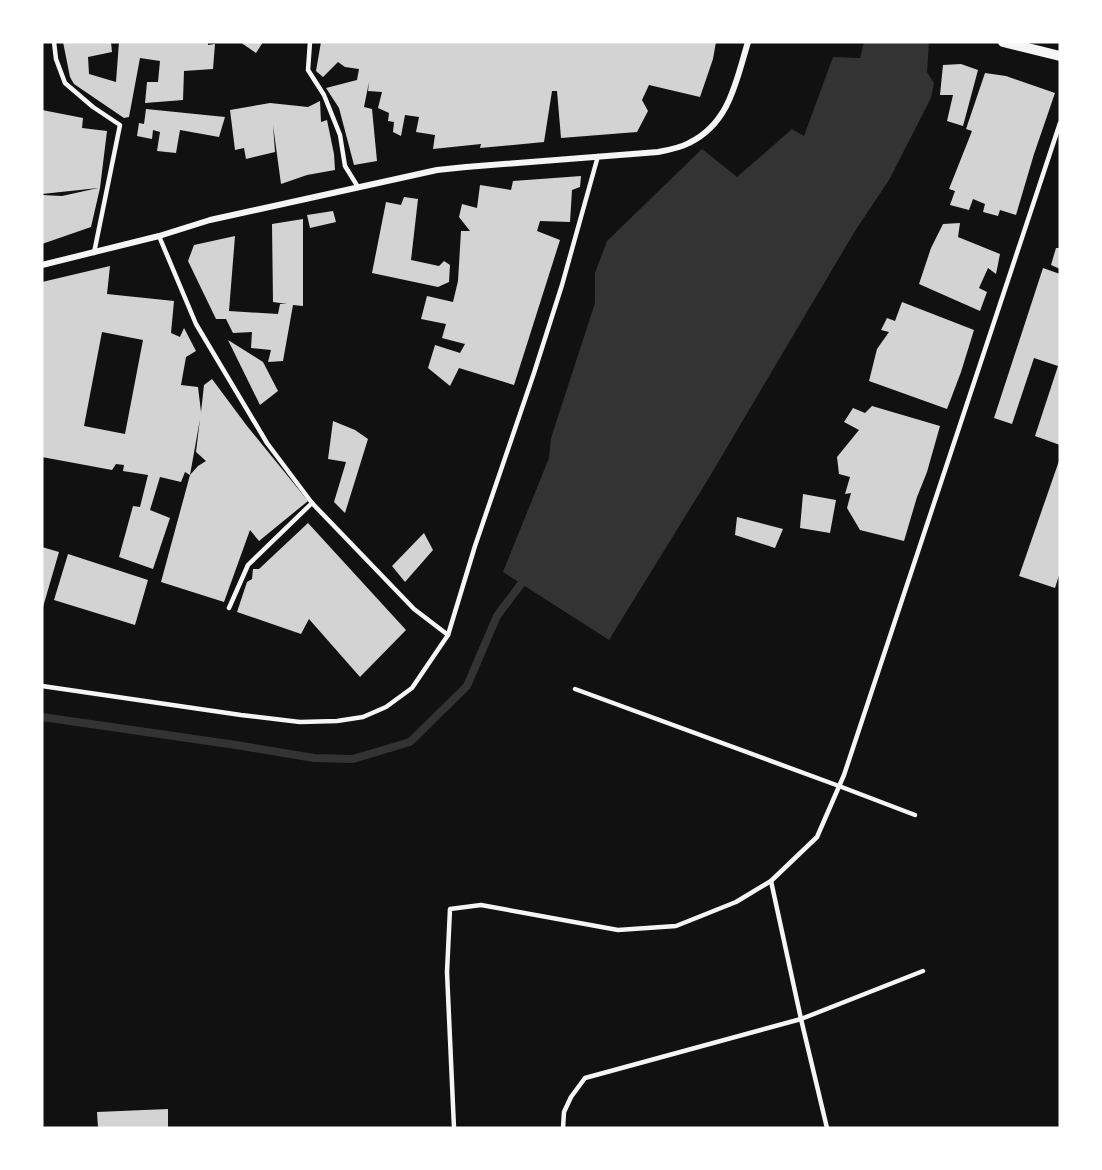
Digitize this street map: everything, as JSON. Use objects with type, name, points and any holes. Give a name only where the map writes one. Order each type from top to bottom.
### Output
[{"type":"street","points":[[42,265],[159,236],[210,220],[436,170],[658,152],[676,148],[702,134],[724,113],[730,101],[748,42]]},
{"type":"street","points":[[1003,42],[1060,56]]},
{"type":"lane","points":[[54,42],[56,59],[64,83],[93,107],[120,125],[94,253]]},
{"type":"lane","points":[[310,42],[308,70],[324,95],[340,135],[345,166],[358,187]]},
{"type":"lane","points":[[454,1128],[447,972],[450,909],[481,905],[618,930],[676,926],[736,902],[771,881],[817,837],[839,786],[1060,123]]},
{"type":"lane","points":[[42,686],[300,722],[337,721],[363,717],[386,707],[412,688],[448,635],[538,362],[598,156]]},
{"type":"lane","points":[[159,236],[196,324],[267,443],[312,503],[414,609],[448,635]]},
{"type":"lane","points":[[230,608],[248,565],[312,503]]},
{"type":"lane","points":[[575,689],[915,815]]},
{"type":"lane","points":[[771,881],[827,1128]]},
{"type":"lane","points":[[563,1128],[564,1112],[571,1097],[585,1078],[801,1019],[922,971]]},
{"type":"shaded area","points":[[864,42],[929,42],[927,72],[934,83],[931,98],[889,180],[855,231],[707,481],[609,640],[503,572],[549,458],[551,438],[595,303],[595,273],[607,241],[702,149],[737,177],[792,129],[804,136],[833,57],[860,58]]},
{"type":"building","points":[[63,42],[111,42],[112,52],[88,57],[89,74],[116,82],[119,42],[208,42],[208,45],[215,44],[213,69],[184,71],[183,100],[145,103],[147,82],[158,82],[160,61],[140,58],[129,117],[124,118],[74,84],[70,77]]},
{"type":"building","points":[[240,42],[263,42],[256,53]]},
{"type":"building","points":[[321,42],[716,42],[713,59],[700,97],[649,85],[642,100],[648,111],[637,132],[561,138],[557,91],[552,91],[544,142],[480,148],[481,144],[433,149],[435,135],[416,132],[419,117],[405,115],[401,136],[393,132],[394,122],[388,121],[389,113],[378,108],[382,92],[368,91],[369,82],[364,107],[372,109],[377,161],[354,165],[339,108],[326,88],[357,80],[359,69],[345,67],[338,62],[323,77],[316,71]]},
{"type":"building","points":[[961,64],[978,70],[963,126],[947,121],[953,95],[940,95],[943,65]]},
{"type":"building","points":[[985,73],[1006,76],[1055,93],[1016,215],[1000,210],[998,216],[983,212],[985,204],[973,199],[969,210],[950,205],[955,191],[949,189],[972,131],[966,129]]},
{"type":"building","points":[[320,101],[321,122],[327,120],[335,170],[307,175],[281,184],[273,125],[275,152],[246,159],[244,148],[235,150],[230,110],[270,103],[308,107]]},
{"type":"building","points":[[146,109],[225,117],[219,137],[180,130],[176,153],[157,151],[160,132],[153,130],[152,139],[137,136],[139,123],[144,124]]},
{"type":"building","points":[[42,110],[83,118],[82,128],[107,131],[100,188],[91,227],[42,244],[42,195],[62,196],[98,188],[42,194]]},
{"type":"building","points":[[581,176],[580,187],[572,190],[570,222],[540,221],[537,231],[560,240],[514,385],[459,368],[450,386],[428,368],[435,345],[460,353],[465,344],[442,338],[446,324],[421,319],[427,296],[453,302],[458,281],[461,231],[470,231],[459,217],[462,204],[477,208],[480,185],[511,190],[513,181]]},
{"type":"building","points":[[404,197],[418,199],[411,260],[439,266],[444,261],[450,265],[449,282],[438,287],[372,273],[386,202],[401,205]]},
{"type":"building","points":[[333,211],[336,222],[310,228],[307,215]]},
{"type":"building","points":[[303,219],[303,306],[293,305],[283,361],[268,362],[271,350],[251,348],[252,332],[233,333],[226,319],[216,319],[188,261],[194,245],[235,236],[229,311],[278,314],[280,304],[287,304],[273,302],[272,224]]},
{"type":"building","points":[[960,223],[958,237],[1000,254],[996,274],[988,268],[979,288],[987,292],[980,311],[919,284],[931,248],[943,224]]},
{"type":"building","points":[[1056,248],[1060,248],[1060,269],[1051,265]]},
{"type":"building","points":[[110,266],[107,294],[174,301],[171,333],[180,337],[184,328],[196,351],[186,357],[181,385],[198,387],[201,412],[204,385],[212,379],[308,501],[259,541],[250,530],[224,602],[161,582],[190,475],[185,472],[181,482],[160,477],[150,510],[170,518],[153,569],[119,557],[133,506],[140,507],[148,475],[123,471],[124,465],[116,464],[112,470],[42,457],[42,282]],"holes":[[[102,332],[143,340],[125,434],[84,426]],[[200,419],[196,452],[206,461],[190,475]]]},
{"type":"building","points":[[1043,268],[1060,274],[1060,445],[1035,436],[1058,366],[1034,358],[1012,424],[994,418]]},
{"type":"building","points":[[902,302],[974,330],[947,409],[869,381],[877,349],[889,332],[881,330],[887,318],[895,321]]},
{"type":"building","points":[[228,340],[263,362],[278,391],[260,405]]},
{"type":"building","points":[[872,406],[940,426],[904,541],[860,530],[847,508],[851,493],[845,494],[850,477],[839,474],[837,457],[859,430],[844,422],[853,408],[865,413]]},
{"type":"building","points":[[333,421],[355,430],[368,439],[345,513],[334,502],[346,462],[328,459]]},
{"type":"building","points":[[1060,458],[1060,572],[1055,588],[1019,576]]},
{"type":"building","points":[[803,494],[836,500],[830,533],[800,528]]},
{"type":"building","points":[[737,517],[783,529],[775,548],[735,535]]},
{"type":"building","points":[[308,523],[406,630],[360,677],[309,619],[301,634],[237,612],[247,582],[252,579],[253,569],[259,569]]},
{"type":"building","points":[[424,533],[433,550],[405,582],[392,566]]},
{"type":"building","points":[[42,547],[59,552],[43,607],[42,607]]},
{"type":"building","points":[[68,554],[148,580],[135,625],[54,600]]},
{"type":"building","points":[[168,1109],[168,1128],[98,1128],[97,1112]]},
{"type":"waterway","points":[[42,717],[314,758],[353,759],[410,742],[467,686],[497,616],[527,576]]}]
